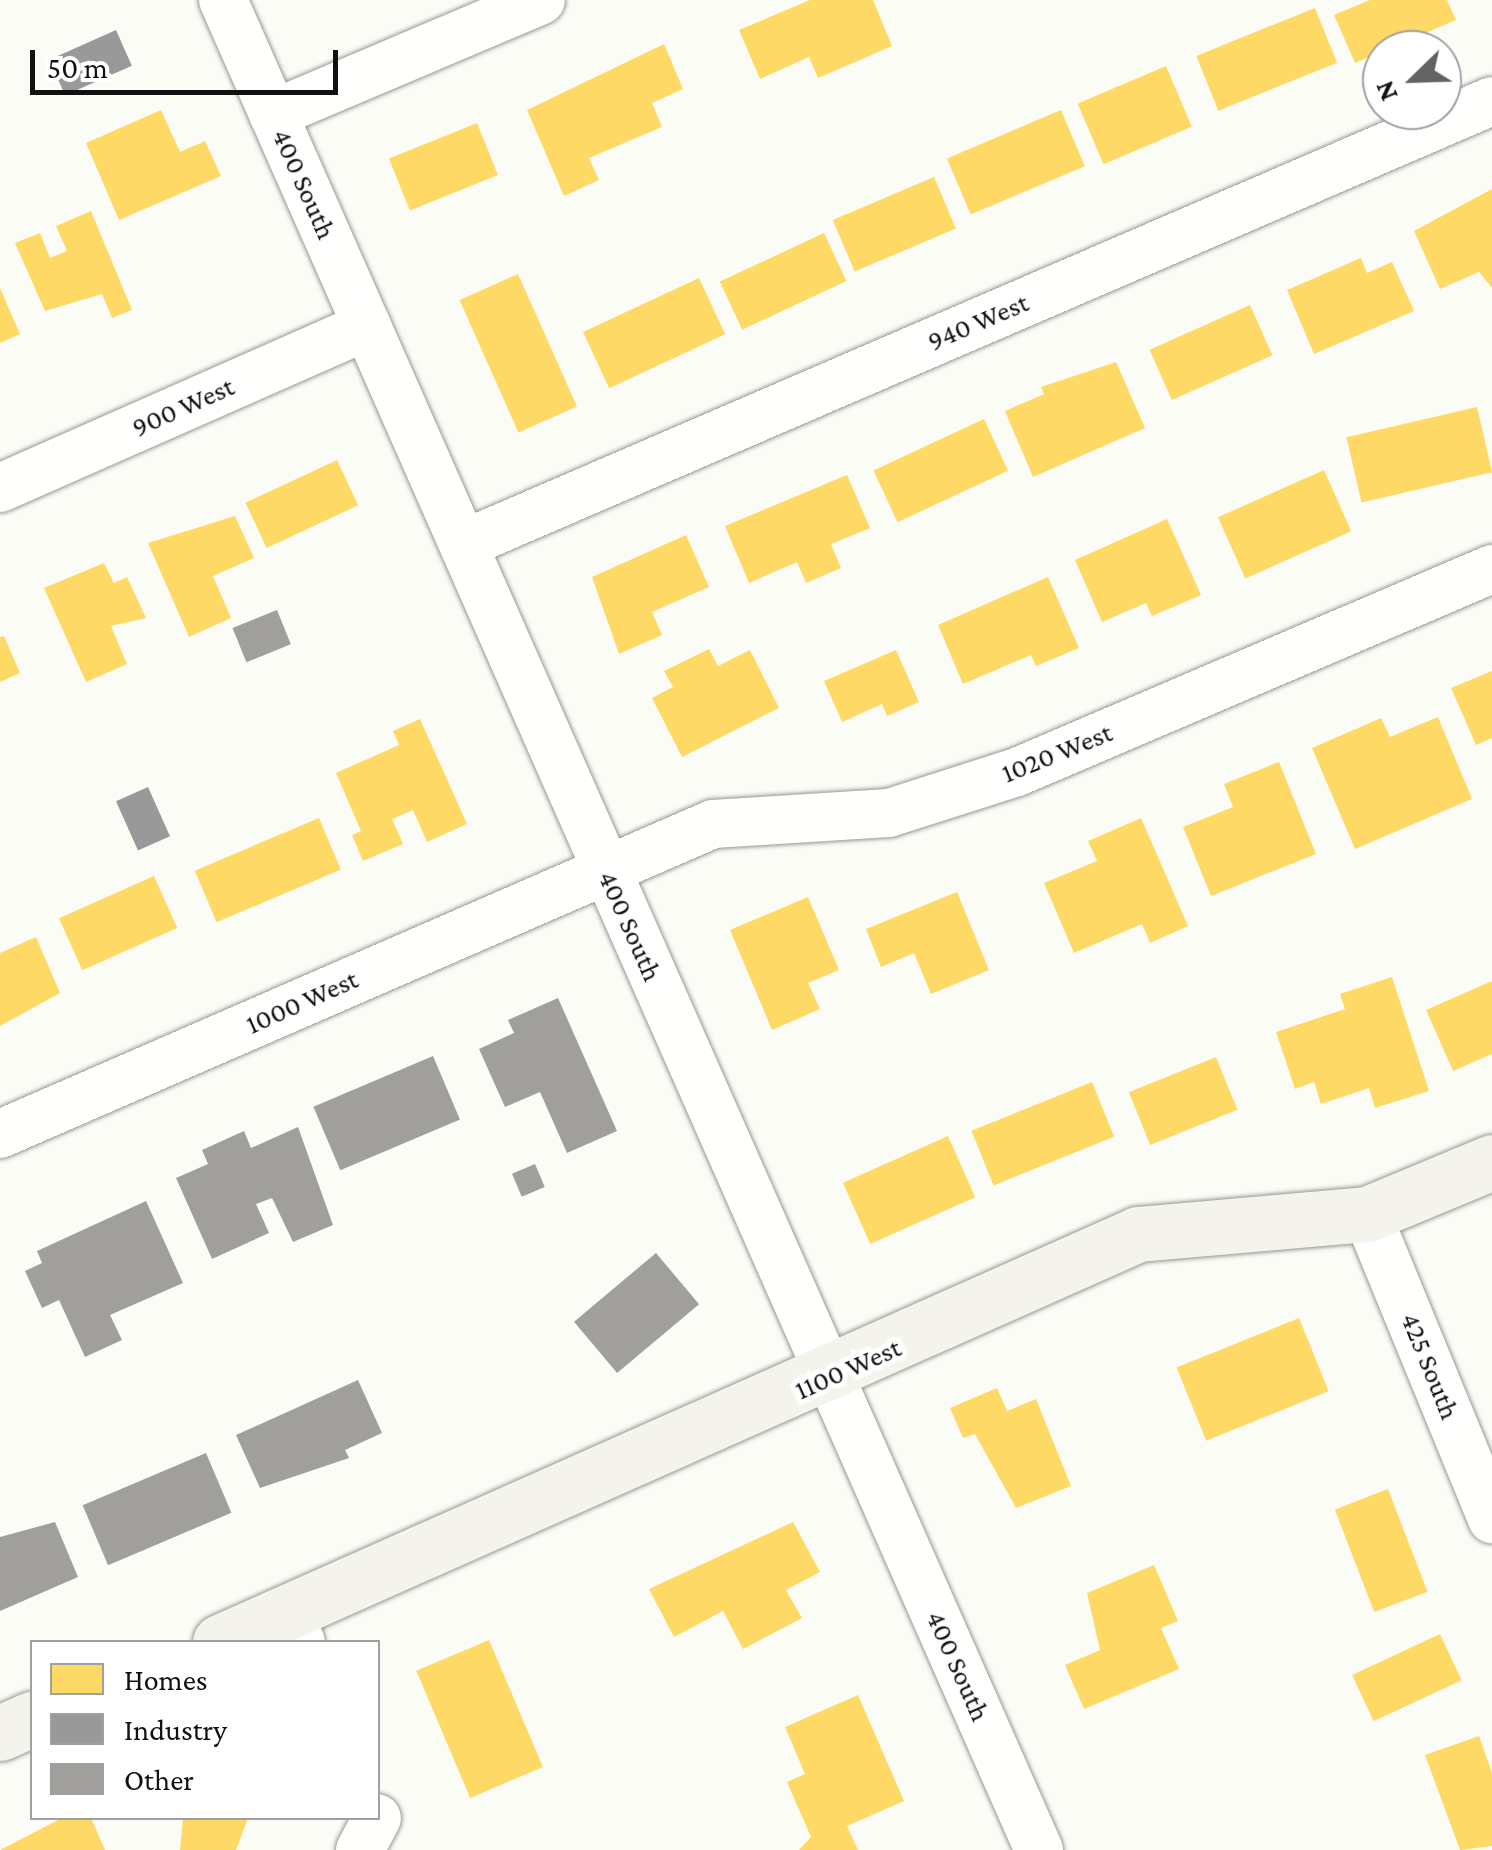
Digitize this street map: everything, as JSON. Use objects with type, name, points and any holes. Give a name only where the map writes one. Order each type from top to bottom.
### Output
[{"type":"street","name":"400 South","points":[[224,0],[1039,1850]]},
{"type":"street","points":[[273,114],[541,0]]},
{"type":"street","name":"940 West","points":[[464,544],[1492,101]]},
{"type":"street","name":"900 West","points":[[0,488],[367,326]]},
{"type":"street","name":"1020 West","points":[[604,870],[713,824],[889,813],[1017,772],[1492,569]]},
{"type":"street","name":"1000 West","points":[[0,1134],[604,870]]},
{"type":"street","name":"1100 West","points":[[231,1640],[295,1628],[1138,1234],[1367,1214],[1492,1162]]},
{"type":"street","name":"425 South","points":[[1367,1214],[1492,1518]]},
{"type":"street","points":[[0,1732],[30,1720]]},
{"type":"street","points":[[360,1850],[376,1820]]},
{"type":"building: Homes","points":[[810,0],[873,0],[892,46],[818,78],[809,57],[760,79],[739,30]]},
{"type":"building: Homes","points":[[1370,0],[1447,0],[1456,20],[1433,30],[1362,30],[1362,60],[1355,63],[1334,15]]},
{"type":"building: Homes","points":[[1315,8],[1337,63],[1218,111],[1196,56]]},
{"type":"building: Homes","points":[[664,44],[683,89],[652,103],[662,127],[589,158],[599,180],[564,196],[527,110]]},
{"type":"building: Homes","points":[[1166,66],[1192,127],[1103,164],[1078,104]]},
{"type":"building: Homes","points":[[161,110],[180,152],[205,141],[221,176],[119,220],[86,143]]},
{"type":"building: Homes","points":[[1061,110],[1085,166],[971,215],[947,158]]},
{"type":"building: Homes","points":[[477,123],[498,175],[410,211],[389,159]]},
{"type":"building: Homes","points":[[934,177],[956,229],[855,272],[833,220]]},
{"type":"building: Homes","points":[[1492,189],[1492,288],[1479,272],[1440,289],[1414,231]]},
{"type":"building: Homes","points":[[91,211],[132,310],[112,318],[102,294],[45,311],[15,243],[40,233],[50,258],[67,251],[56,226]]},
{"type":"building: Homes","points":[[824,233],[846,281],[742,330],[720,282]]},
{"type":"building: Homes","points":[[1361,258],[1367,273],[1392,262],[1414,311],[1314,354],[1287,290]]},
{"type":"building: Homes","points":[[518,274],[577,406],[519,432],[460,300]]},
{"type":"building: Homes","points":[[699,278],[725,334],[609,388],[583,332]]},
{"type":"building: Homes","points":[[0,288],[20,334],[0,343]]},
{"type":"building: Homes","points":[[1250,305],[1272,355],[1172,400],[1150,350]]},
{"type":"building: Homes","points":[[1116,362],[1145,428],[1033,477],[1005,411],[1044,394],[1041,387]]},
{"type":"building: Homes","points":[[1477,407],[1492,472],[1362,502],[1346,437]]},
{"type":"building: Homes","points":[[984,419],[1008,471],[898,522],[873,471]]},
{"type":"building: Homes","points":[[337,460],[358,505],[267,548],[245,503]]},
{"type":"building: Homes","points":[[1324,470],[1351,531],[1245,578],[1218,517]]},
{"type":"building: Homes","points":[[847,475],[870,528],[831,544],[841,568],[806,583],[797,562],[749,583],[725,526]]},
{"type":"building: Homes","points":[[235,516],[254,558],[213,576],[231,618],[189,637],[148,543]]},
{"type":"building: Homes","points":[[1167,519],[1201,595],[1152,616],[1146,603],[1102,622],[1075,560]]},
{"type":"building: Homes","points":[[686,535],[709,587],[652,612],[662,635],[619,654],[592,577]]},
{"type":"building: Homes","points":[[104,563],[114,583],[127,577],[146,618],[111,626],[127,664],[86,682],[44,588]]},
{"type":"building: Homes","points":[[1048,577],[1079,648],[1036,666],[1031,655],[963,684],[938,625]]},
{"type":"building: Homes","points":[[4,636],[20,673],[0,682],[0,637]]},
{"type":"building: Homes","points":[[709,649],[718,666],[750,650],[779,708],[682,757],[652,698],[673,687],[664,671]]},
{"type":"building: Homes","points":[[896,650],[919,702],[887,716],[882,704],[842,722],[824,681]]},
{"type":"building: Homes","points":[[1492,671],[1492,738],[1476,745],[1451,688]]},
{"type":"building: Homes","points":[[1438,717],[1472,799],[1355,849],[1312,748],[1381,718],[1390,737]]},
{"type":"building: Homes","points":[[420,719],[467,824],[427,842],[413,810],[392,819],[403,844],[363,861],[352,835],[361,831],[336,773],[399,745],[393,731]]},
{"type":"building: Homes","points":[[1279,762],[1316,854],[1211,896],[1183,827],[1233,807],[1224,784]]},
{"type":"building: Homes","points":[[319,818],[341,870],[217,922],[195,871]]},
{"type":"building: Homes","points":[[1141,818],[1188,926],[1150,943],[1142,924],[1074,953],[1044,883],[1097,861],[1088,841]]},
{"type":"building: Homes","points":[[154,876],[177,928],[82,970],[59,918]]},
{"type":"building: Homes","points":[[957,892],[989,970],[931,994],[914,953],[881,967],[866,929]]},
{"type":"building: Homes","points":[[808,897],[839,970],[808,983],[820,1009],[772,1030],[730,930]]},
{"type":"building: Homes","points":[[36,937],[60,993],[0,1026],[0,953]]},
{"type":"building: Homes","points":[[1392,977],[1429,1091],[1375,1108],[1369,1088],[1321,1104],[1314,1082],[1295,1089],[1276,1032],[1345,1009],[1340,994]]},
{"type":"building: Homes","points":[[1492,981],[1492,1054],[1453,1071],[1426,1010]]},
{"type":"building: Homes","points":[[1216,1057],[1237,1110],[1150,1145],[1129,1092]]},
{"type":"building: Homes","points":[[1092,1082],[1114,1137],[994,1185],[971,1131]]},
{"type":"building: Homes","points":[[948,1136],[975,1197],[870,1244],[843,1183]]},
{"type":"building: Homes","points":[[1299,1318],[1329,1391],[1206,1441],[1177,1367]]},
{"type":"building: Homes","points":[[997,1388],[1007,1411],[1036,1399],[1071,1486],[1016,1508],[975,1434],[963,1438],[950,1408]]},
{"type":"building: Homes","points":[[1388,1489],[1427,1592],[1374,1612],[1335,1509]]},
{"type":"building: Homes","points":[[793,1522],[820,1572],[786,1590],[802,1618],[743,1649],[723,1611],[674,1637],[649,1589]]},
{"type":"building: Homes","points":[[1154,1565],[1178,1621],[1161,1628],[1179,1669],[1084,1709],[1065,1665],[1100,1650],[1087,1593]]},
{"type":"building: Homes","points":[[1440,1634],[1462,1680],[1374,1721],[1352,1675]]},
{"type":"building: Homes","points":[[489,1640],[543,1767],[470,1798],[416,1671]]},
{"type":"building: Homes","points":[[858,1695],[904,1801],[847,1826],[858,1850],[799,1850],[811,1837],[787,1782],[805,1774],[785,1727]]},
{"type":"building: Homes","points":[[1479,1736],[1492,1773],[1492,1846],[1460,1850],[1425,1755]]},
{"type":"building: Homes","points":[[58,1820],[92,1820],[105,1850],[0,1850]]},
{"type":"building: Homes","points":[[183,1820],[247,1820],[236,1850],[180,1850]]},
{"type":"building: Industry","points":[[116,30],[132,66],[65,95],[49,60]]},
{"type":"building: Industry","points":[[148,787],[170,836],[138,851],[116,801]]},
{"type":"building: Other","points":[[277,610],[291,644],[246,662],[232,628]]},
{"type":"building: Other","points":[[558,998],[617,1131],[567,1153],[540,1092],[505,1107],[479,1049],[514,1033],[508,1020]]},
{"type":"building: Other","points":[[433,1056],[460,1120],[340,1170],[313,1107]]},
{"type":"building: Other","points":[[298,1127],[333,1225],[293,1242],[272,1198],[256,1204],[269,1233],[212,1259],[176,1178],[208,1164],[202,1150],[244,1131],[251,1148]]},
{"type":"building: Other","points":[[535,1164],[545,1187],[522,1197],[512,1174]]},
{"type":"building: Other","points":[[146,1201],[183,1283],[110,1315],[122,1340],[85,1357],[59,1300],[42,1308],[25,1271],[42,1263],[37,1251]]},
{"type":"building: Other","points":[[656,1253],[699,1304],[617,1373],[574,1322]]},
{"type":"building: Other","points":[[358,1380],[382,1433],[345,1450],[349,1458],[260,1488],[236,1435]]},
{"type":"building: Other","points":[[206,1453],[231,1513],[108,1565],[83,1505]]},
{"type":"building: Other","points":[[55,1522],[78,1577],[0,1611],[0,1537]]}]
